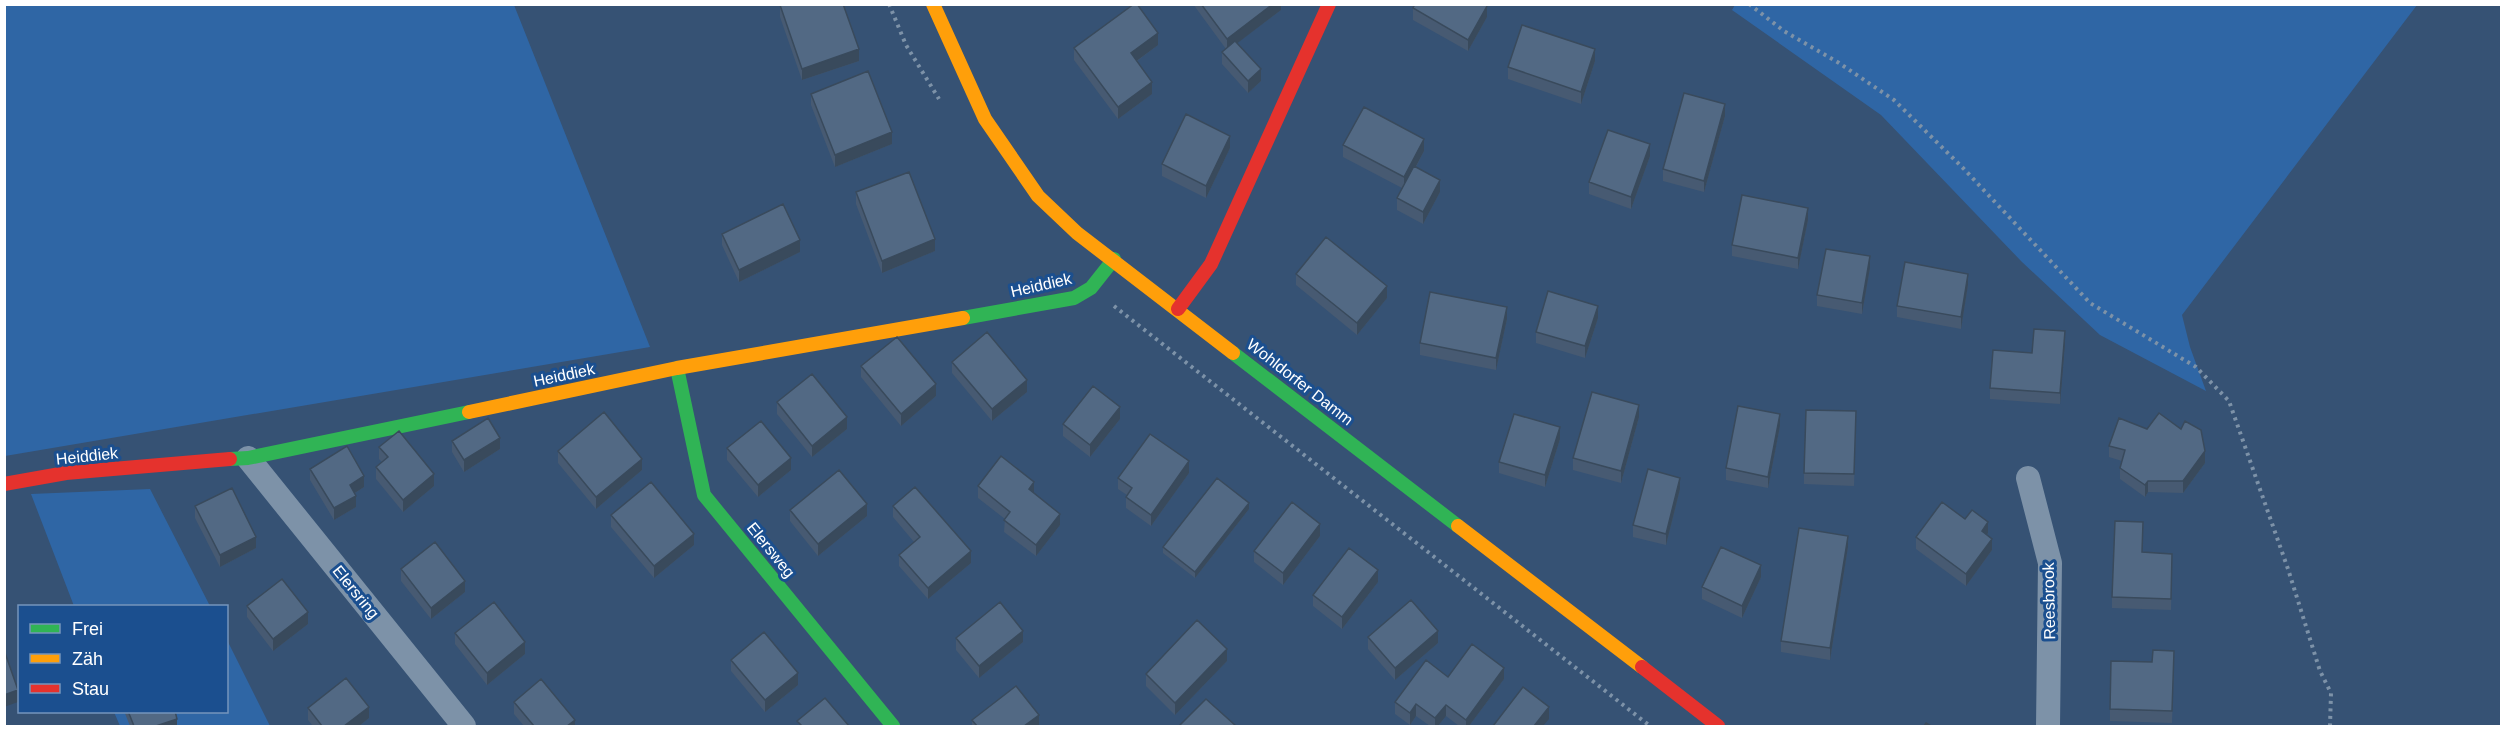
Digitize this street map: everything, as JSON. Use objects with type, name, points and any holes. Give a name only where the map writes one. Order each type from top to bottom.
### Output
[{"type":"street","name":"Wohldorfer Damm","points":[[933,4],[985,119],[1038,196],[1077,233],[1114,259],[1719,726]]},
{"type":"street","points":[[1179,309],[1211,264],[1329,4]]},
{"type":"street","name":"Heiddiek","points":[[4,484],[66,473],[248,458],[677,368],[1074,298],[1090,288],[1114,259]]},
{"type":"street","name":"Elersweg","points":[[677,368],[704,495],[893,726]]},
{"type":"street","name":"Elersring","points":[[248,458],[464,726]]},
{"type":"street","name":"Reesbrook","points":[[2028,478],[2050,563],[2048,726]]},
{"type":"path","points":[[1749,4],[1784,31],[1839,63],[1894,100],[1963,168],[2090,303],[2196,367],[2229,401],[2284,558],[2320,671],[2331,693],[2330,726]]},
{"type":"shaded area","points":[[5,4],[514,5],[650,347],[5,456]]},
{"type":"shaded area","points":[[1735,4],[2417,5],[2182,315],[2190,347],[2206,391],[2100,335],[2022,262],[1881,115],[1732,10]]},
{"type":"shaded area","points":[[150,489],[209,605],[74,605],[31,494]]},
{"type":"shaded area","points":[[228,642],[270,726],[120,726],[114,713],[228,713]]},
{"type":"building","points":[[843,4],[859,49],[802,69],[780,5]]},
{"type":"building","points":[[1137,4],[1158,33],[1131,53],[1152,82],[1118,107],[1074,48]]},
{"type":"building","points":[[1201,4],[1273,4],[1227,39]]},
{"type":"building","points":[[1415,4],[1486,4],[1487,6],[1468,40],[1413,8]]},
{"type":"building","points":[[1522,25],[1595,49],[1581,92],[1508,67]]},
{"type":"building","points":[[1235,41],[1261,69],[1248,81],[1222,52]]},
{"type":"building","points":[[868,71],[892,132],[835,155],[811,94]]},
{"type":"building","points":[[1684,93],[1725,104],[1704,181],[1663,169]]},
{"type":"building","points":[[1364,107],[1424,139],[1404,177],[1343,145]]},
{"type":"building","points":[[1186,114],[1230,136],[1206,186],[1162,164]]},
{"type":"building","points":[[1608,130],[1650,144],[1631,197],[1589,182]]},
{"type":"building","points":[[1414,166],[1440,180],[1423,212],[1397,198]]},
{"type":"building","points":[[909,172],[935,239],[882,261],[856,192]]},
{"type":"building","points":[[1742,195],[1808,208],[1798,258],[1732,245]]},
{"type":"building","points":[[783,204],[800,240],[739,270],[722,234]]},
{"type":"building","points":[[1326,237],[1387,286],[1357,323],[1296,274]]},
{"type":"building","points":[[1826,249],[1870,256],[1862,303],[1817,295]]},
{"type":"building","points":[[1905,262],[1968,274],[1961,317],[1897,306]]},
{"type":"building","points":[[1548,291],[1598,306],[1585,346],[1536,332]]},
{"type":"building","points":[[1430,292],[1507,307],[1496,358],[1420,343]]},
{"type":"building","points":[[2034,329],[2065,331],[2060,393],[1990,388],[1993,350],[2032,353]]},
{"type":"building","points":[[987,332],[1027,380],[992,409],[952,362]]},
{"type":"building","points":[[897,337],[936,384],[901,414],[861,366]]},
{"type":"building","points":[[812,374],[847,417],[812,446],[777,402]]},
{"type":"building","points":[[1093,386],[1120,407],[1090,445],[1063,424]]},
{"type":"building","points":[[1592,392],[1639,405],[1621,471],[1573,458]]},
{"type":"building","points":[[1738,406],[1780,414],[1768,477],[1726,468]]},
{"type":"building","points":[[1806,410],[1856,411],[1854,474],[1804,473]]},
{"type":"building","points":[[604,412],[642,459],[596,497],[558,451]]},
{"type":"building","points":[[2159,413],[2181,429],[2185,421],[2201,430],[2205,451],[2183,481],[2148,481],[2145,485],[2120,468],[2125,450],[2109,446],[2119,418],[2147,429]]},
{"type":"building","points":[[1514,414],[1560,427],[1545,475],[1499,462]]},
{"type":"building","points":[[488,418],[500,438],[464,460],[452,441]]},
{"type":"building","points":[[761,421],[791,458],[758,485],[727,448]]},
{"type":"building","points":[[399,431],[434,474],[403,500],[376,467],[388,457],[379,447]]},
{"type":"building","points":[[1150,434],[1189,461],[1151,515],[1126,497],[1132,488],[1118,478]]},
{"type":"building","points":[[347,446],[364,476],[350,485],[356,496],[334,508],[310,469]]},
{"type":"building","points":[[1001,456],[1034,482],[1029,489],[1060,514],[1036,545],[1004,520],[1010,512],[978,486]]},
{"type":"building","points":[[1648,469],[1680,478],[1666,534],[1633,525]]},
{"type":"building","points":[[839,470],[867,504],[818,544],[790,510]]},
{"type":"building","points":[[1217,478],[1249,503],[1195,572],[1163,547]]},
{"type":"building","points":[[651,482],[694,534],[654,566],[611,515]]},
{"type":"building","points":[[915,487],[971,551],[928,588],[899,555],[920,537],[893,506]]},
{"type":"building","points":[[232,488],[256,537],[220,555],[195,506]]},
{"type":"building","points":[[1292,502],[1320,524],[1283,573],[1254,551]]},
{"type":"building","points":[[1942,502],[1965,519],[1972,510],[1988,522],[1982,531],[1992,539],[1966,574],[1916,537]]},
{"type":"building","points":[[2115,521],[2143,522],[2142,552],[2172,554],[2171,599],[2112,597]]},
{"type":"building","points":[[1799,528],[1848,536],[1830,648],[1781,641]]},
{"type":"building","points":[[435,542],[465,581],[431,608],[401,569]]},
{"type":"building","points":[[1721,547],[1761,565],[1742,606],[1702,587]]},
{"type":"building","points":[[1349,548],[1378,570],[1342,617],[1313,595]]},
{"type":"building","points":[[282,579],[308,612],[273,639],[247,606]]},
{"type":"building","points":[[1411,600],[1438,631],[1395,668],[1368,637]]},
{"type":"building","points":[[494,602],[525,642],[487,673],[455,633]]},
{"type":"building","points":[[1000,602],[1023,631],[979,666],[956,638]]},
{"type":"building","points":[[1197,620],[1227,649],[1175,703],[1146,674]]},
{"type":"building","points":[[764,632],[798,673],[765,700],[731,660]]},
{"type":"building","points":[[1472,644],[1504,668],[1466,720],[1446,705],[1435,718],[1416,704],[1410,713],[1395,702],[1426,660],[1448,677]]},
{"type":"building","points":[[4,650],[18,690],[4,695]]},
{"type":"building","points":[[2153,650],[2174,651],[2172,711],[2110,709],[2111,661],[2152,662]]},
{"type":"building","points":[[346,678],[369,707],[344,726],[322,726],[308,708]]},
{"type":"building","points":[[541,679],[575,720],[567,726],[534,726],[514,702]]},
{"type":"building","points":[[1016,686],[1039,715],[1024,726],[977,726],[972,720]]},
{"type":"building","points":[[1523,687],[1549,707],[1534,726],[1493,726]]},
{"type":"building","points":[[825,698],[849,726],[802,726],[797,721]]},
{"type":"building","points":[[1206,699],[1236,726],[1179,726]]},
{"type":"building","points":[[129,713],[176,713],[177,719],[156,726],[134,726]]},
{"type":"traffic: fast","points":[[963,318],[1074,298],[1091,288],[1114,259]]},
{"type":"traffic: fast","points":[[1233,353],[1458,526]]},
{"type":"traffic: fast","points":[[677,368],[704,495],[893,726]]},
{"type":"traffic: fast","points":[[230,459],[248,458],[469,412]]},
{"type":"traffic: slow","points":[[933,4],[985,119],[1038,196],[1077,233],[1233,353]]},
{"type":"traffic: slow","points":[[469,412],[677,368],[963,318]]},
{"type":"traffic: slow","points":[[1458,526],[1642,667]]},
{"type":"traffic: jam","points":[[1178,309],[1211,264],[1329,4]]},
{"type":"traffic: jam","points":[[4,484],[66,473],[230,459]]},
{"type":"traffic: jam","points":[[1642,667],[1718,726]]}]
